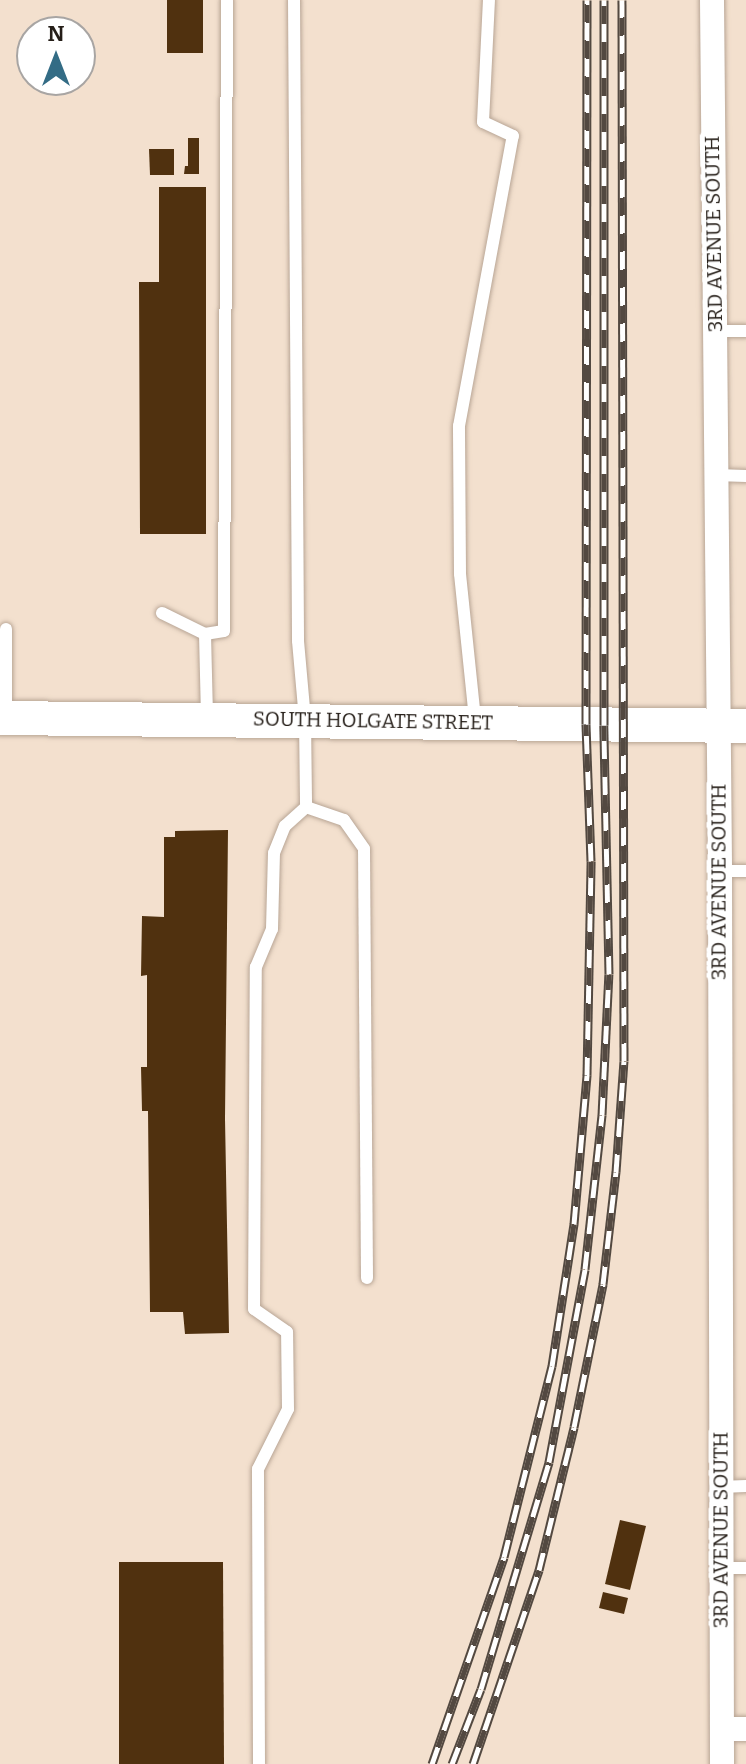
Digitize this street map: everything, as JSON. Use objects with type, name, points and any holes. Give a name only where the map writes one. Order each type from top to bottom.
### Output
[{"type":"main road","name":"SOUTH HOLGATE STREET","points":[[3,718],[732,726]]},
{"type":"street","name":"3RD AVENUE SOUTH","points":[[712,0],[716,475],[732,726],[720,871],[720,1487],[721,1568],[734,1729],[722,1764]]},
{"type":"lane","points":[[162,613],[205,634],[224,631],[227,0]]},
{"type":"lane","points":[[259,1764],[258,1469],[288,1409],[288,1394],[287,1332],[254,1309],[256,967],[272,929],[274,853],[285,826],[306,807],[305,719],[298,641],[294,0]]},
{"type":"lane","points":[[475,723],[460,574],[459,426],[513,136],[483,122],[489,0]]},
{"type":"lane","points":[[715,331],[746,331]]},
{"type":"lane","points":[[716,475],[746,476]]},
{"type":"lane","points":[[3,718],[6,629]]},
{"type":"lane","points":[[205,634],[207,718]]},
{"type":"lane","points":[[306,807],[344,820],[364,849],[367,1278]]},
{"type":"lane","points":[[720,871],[746,871]]},
{"type":"lane","points":[[720,1487],[746,1486]]},
{"type":"lane","points":[[721,1568],[746,1568]]},
{"type":"building","points":[[167,0],[203,0],[203,53],[167,53]]},
{"type":"building","points":[[188,138],[199,138],[199,174],[184,174],[185,166],[188,166]]},
{"type":"building","points":[[149,149],[174,149],[174,175],[150,175]]},
{"type":"building","points":[[159,187],[206,187],[206,534],[140,534],[139,282],[159,282]]},
{"type":"building","points":[[228,830],[225,1119],[229,1333],[185,1334],[183,1312],[150,1312],[148,1111],[142,1111],[141,1067],[147,1067],[147,975],[141,976],[142,916],[164,917],[164,837],[175,837],[175,831]]},
{"type":"building","points":[[620,1520],[646,1526],[630,1590],[605,1584]]},
{"type":"building","points":[[119,1562],[223,1562],[224,1764],[119,1764]]},
{"type":"building","points":[[603,1592],[628,1598],[624,1614],[599,1608]]},
{"type":"railway","points":[[432,1764],[504,1557],[552,1366],[574,1224],[587,1075],[591,861],[586,724],[587,0]]},
{"type":"railway","points":[[452,1764],[481,1689],[549,1462],[585,1269],[602,1115],[609,974],[604,725],[604,0]]},
{"type":"railway","points":[[473,1764],[539,1570],[574,1427],[603,1284],[616,1172],[624,1061],[622,0]]}]
